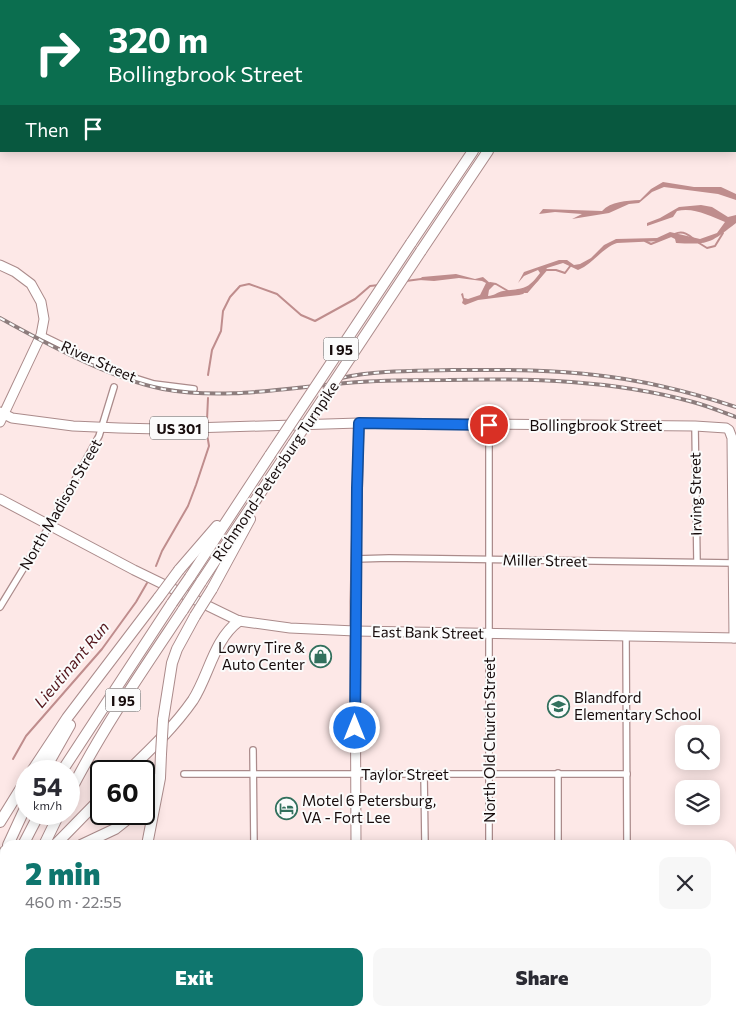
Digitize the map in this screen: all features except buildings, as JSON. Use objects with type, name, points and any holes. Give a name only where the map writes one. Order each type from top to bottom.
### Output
[{"type":"highway","name":"Richmond-Petersburg Turnpike","points":[[69,760],[472,152]]},
{"type":"highway","name":"Richmond-Petersburg Turnpike","points":[[80,772],[120,704],[487,152]]},
{"type":"highway","points":[[148,840],[160,778],[163,720],[172,663],[177,649],[282,461]]},
{"type":"highway","points":[[39,760],[67,718],[179,570],[248,489]]},
{"type":"highway","points":[[138,760],[184,712],[201,686],[226,633],[239,621]]},
{"type":"highway","points":[[50,760],[108,665]]},
{"type":"highway","points":[[155,774],[160,754]]},
{"type":"highway","points":[[0,822],[15,798]]},
{"type":"highway","points":[[60,840],[90,809]]},
{"type":"highway","points":[[10,840],[17,825]]},
{"type":"highway","points":[[26,840],[33,825]]},
{"type":"highway","points":[[46,840],[54,825]]},
{"type":"highway","points":[[92,840],[120,825]]},
{"type":"main road","points":[[0,265],[25,278],[31,284],[40,299],[44,319],[41,335],[1,416]]},
{"type":"main road","name":"Bollingbrook Street","points":[[1,416],[103,427],[159,429],[359,423],[694,426],[726,428],[731,434],[732,443],[734,563]]},
{"type":"main road","points":[[356,840],[355,631],[359,423]]},
{"type":"main road","name":"East Bank Street","points":[[0,499],[134,570],[239,621],[290,628],[355,631],[735,638]]},
{"type":"main road","points":[[734,563],[735,638]]},
{"type":"street","name":"River Street","points":[[41,335],[127,376],[154,384],[194,389]]},
{"type":"street","name":"North Madison Street","points":[[0,607],[50,525],[103,427],[114,388]]},
{"type":"street","name":"North Old Church Street","points":[[489,425],[489,840]]},
{"type":"street","name":"Irving Street","points":[[694,426],[698,562]]},
{"type":"street","name":"Miller Street","points":[[356,559],[734,563]]},
{"type":"street","points":[[0,590],[8,594]]},
{"type":"street","points":[[626,637],[627,840]]},
{"type":"street","points":[[253,750],[254,840]]},
{"type":"street","name":"Taylor Street","points":[[184,774],[627,774]]},
{"type":"street","points":[[424,774],[425,840]]},
{"type":"street","points":[[558,774],[558,840]]},
{"type":"shaded area","points":[[663,182],[694,187],[721,187],[736,194],[736,200],[718,194],[664,187],[652,192],[639,203],[629,204],[609,213],[572,219],[582,214],[555,212],[539,214],[543,209],[602,211],[614,203],[640,200],[651,189]]},
{"type":"shaded area","points":[[701,205],[712,207],[728,217],[736,215],[736,223],[715,239],[703,243],[676,243],[675,239],[669,236],[660,241],[617,243],[607,248],[578,270],[563,263],[547,268],[538,281],[523,294],[478,300],[465,305],[462,303],[461,294],[463,293],[464,298],[468,299],[480,295],[486,283],[459,278],[434,281],[419,280],[422,277],[456,274],[475,279],[483,277],[491,284],[495,284],[489,290],[488,296],[503,291],[524,288],[540,273],[538,270],[524,276],[518,283],[524,272],[559,260],[567,260],[574,265],[580,264],[591,258],[604,245],[616,239],[657,238],[670,232],[700,239],[717,233],[725,222],[690,210],[677,211],[673,217],[647,226],[647,223],[679,207]]},
{"type":"waterway","name":"Lieutinant Run","points":[[675,234],[683,233],[695,240]]},
{"type":"waterway","name":"Lieutinant Run","points":[[699,243],[707,248],[715,246],[723,233]]},
{"type":"waterway","name":"Lieutinant Run","points":[[645,241],[651,244],[671,236]]},
{"type":"waterway","name":"Lieutinant Run","points":[[525,292],[546,270],[556,270],[565,273],[571,265]]},
{"type":"waterway","name":"Lieutinant Run","points":[[406,281],[421,279]]},
{"type":"waterway","name":"Lieutinant Run","points":[[490,283],[496,284],[508,291]]},
{"type":"waterway","name":"Lieutinant Run","points":[[208,375],[212,350],[221,331],[223,311],[230,297],[240,286],[249,284],[277,294],[301,315],[315,321],[355,299],[370,286],[379,285]]},
{"type":"waterway","name":"Lieutinant Run","points":[[207,420],[208,398]]},
{"type":"waterway","name":"Lieutinant Run","points":[[156,566],[162,551],[188,506],[209,446],[207,434]]},
{"type":"waterway","name":"Lieutinant Run","points":[[13,759],[26,736],[102,649],[136,602],[147,583]]},
{"type":"railway","points":[[0,318],[101,369],[163,389],[212,394],[262,392],[382,381],[540,380],[632,389],[699,404],[736,417]]},
{"type":"railway","points":[[341,378],[382,372],[451,370],[577,373],[649,383],[736,407]]},
{"type":"place","name":"Lowry Tire & Auto Center","points":[[321,656]]},
{"type":"place","name":"Blandford Elementary School","points":[[558,706]]},
{"type":"place","name":"Motel 6 Petersburg, VA - Fort Lee","points":[[286,809]]},
{"type":"route","points":[[355,728],[357,457],[359,423],[489,425]]}]
